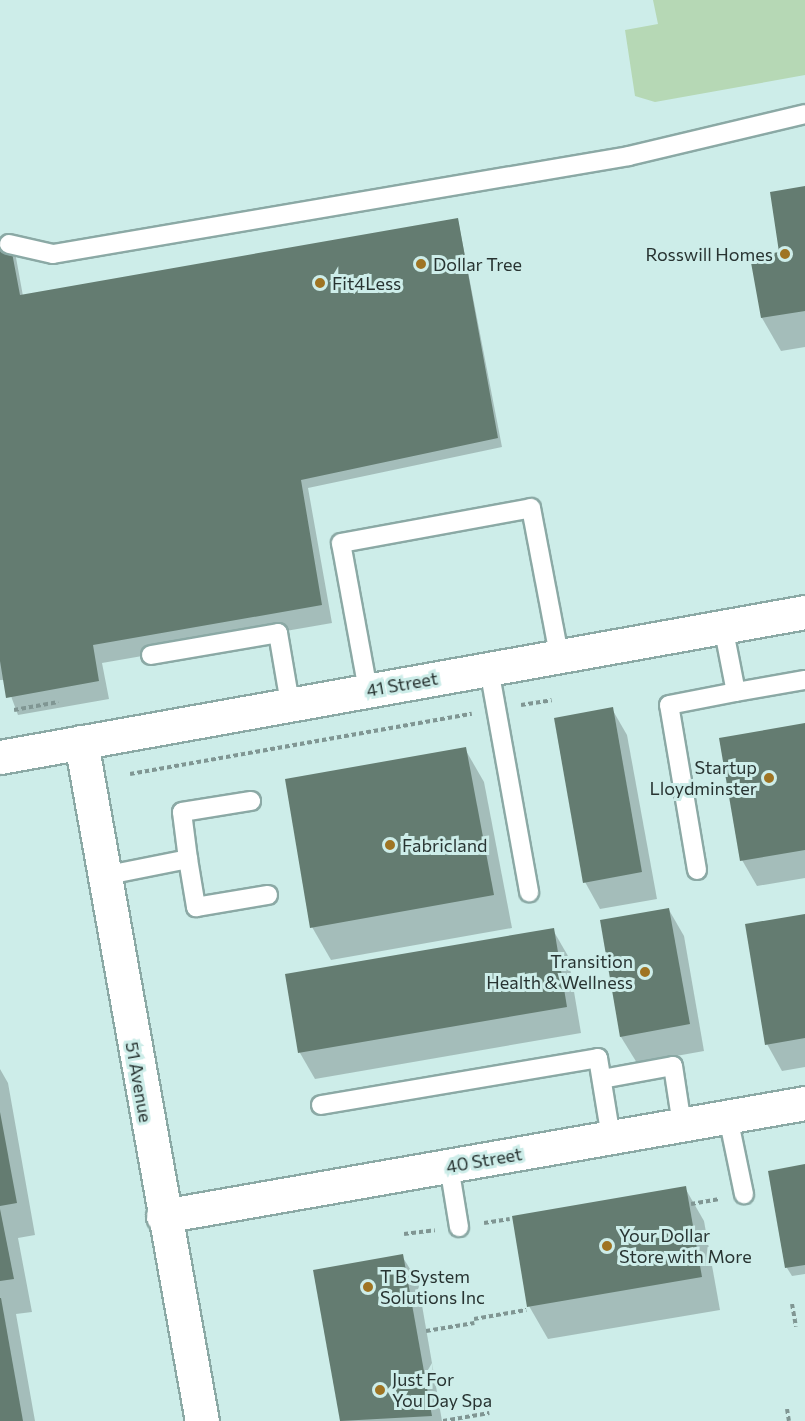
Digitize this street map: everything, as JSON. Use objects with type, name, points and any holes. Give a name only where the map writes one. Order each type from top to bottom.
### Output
[{"type":"street","name":"41 Street","points":[[0,757],[805,612]]},
{"type":"street","name":"51 Avenue","points":[[81,742],[163,1216],[202,1421]]},
{"type":"street","name":"40 Street","points":[[163,1216],[805,1103]]},
{"type":"lane","points":[[9,244],[53,254],[629,156],[805,114]]},
{"type":"lane","points":[[368,690],[341,543],[531,508],[560,655]]},
{"type":"lane","points":[[723,626],[736,692]]},
{"type":"lane","points":[[152,654],[278,633],[290,703]]},
{"type":"lane","points":[[489,669],[529,892]]},
{"type":"lane","points":[[697,870],[669,705],[805,680]]},
{"type":"lane","points":[[251,801],[182,812],[196,907],[268,895]]},
{"type":"lane","points":[[103,876],[188,859]]},
{"type":"lane","points":[[321,1105],[598,1058],[611,1137]]},
{"type":"lane","points":[[602,1079],[673,1066],[682,1125]]},
{"type":"lane","points":[[728,1117],[744,1194]]},
{"type":"lane","points":[[449,1166],[459,1227]]},
{"type":"path","points":[[516,706],[552,700]]},
{"type":"path","points":[[14,710],[58,702]]},
{"type":"path","points":[[130,774],[460,716]]},
{"type":"path","points":[[792,1304],[796,1327]]},
{"type":"path","points":[[426,1332],[526,1310]]},
{"type":"path","points":[[786,1409],[789,1421]]},
{"type":"path","points":[[443,1421],[489,1413]]},
{"type":"green space","points":[[653,0],[805,0],[805,75],[655,102],[635,96],[625,30],[658,24]]},
{"type":"building","name":"Rosswill Homes","points":[[805,186],[805,311],[761,318],[750,257],[779,252],[770,192]]},
{"type":"building","points":[[458,218],[498,438],[301,480],[322,605],[93,645],[99,681],[6,698],[0,661],[0,244],[10,242],[20,295]]},
{"type":"building","points":[[613,707],[642,872],[583,883],[554,718]]},
{"type":"building","points":[[805,723],[805,850],[740,861],[719,738]]},
{"type":"building","name":"Fabricland","points":[[466,747],[494,895],[310,928],[285,779]]},
{"type":"building","name":"Transition Health & Wellness","points":[[669,908],[690,1024],[620,1037],[600,920]]},
{"type":"building","points":[[805,914],[805,1038],[765,1045],[745,924]]},
{"type":"building","points":[[554,928],[567,1007],[298,1053],[285,974]]},
{"type":"building","points":[[0,1112],[17,1203],[0,1206]]},
{"type":"building","points":[[805,1164],[805,1265],[785,1268],[768,1171]]},
{"type":"building","name":"Your Dollar Store with More","points":[[686,1186],[702,1277],[527,1307],[512,1216]]},
{"type":"building","points":[[0,1209],[14,1279],[0,1281]]},
{"type":"building","points":[[403,1254],[432,1416],[340,1421],[313,1270]]},
{"type":"building","points":[[1,1298],[23,1421],[0,1421]]},
{"type":"place","name":"Rosswill Homes","points":[[785,254]]},
{"type":"place","name":"Dollar Tree","points":[[421,264]]},
{"type":"place","name":"Fit4Less","points":[[320,283]]},
{"type":"place","name":"Startup Lloydminster","points":[[769,778]]},
{"type":"place","name":"Fabricland","points":[[390,845]]},
{"type":"place","name":"Transition Health & Wellness","points":[[645,972]]},
{"type":"place","name":"Your Dollar Store with More","points":[[607,1246]]},
{"type":"place","name":"T B System Solutions Inc","points":[[368,1287]]},
{"type":"place","name":"Just For You Day Spa","points":[[380,1390]]}]
